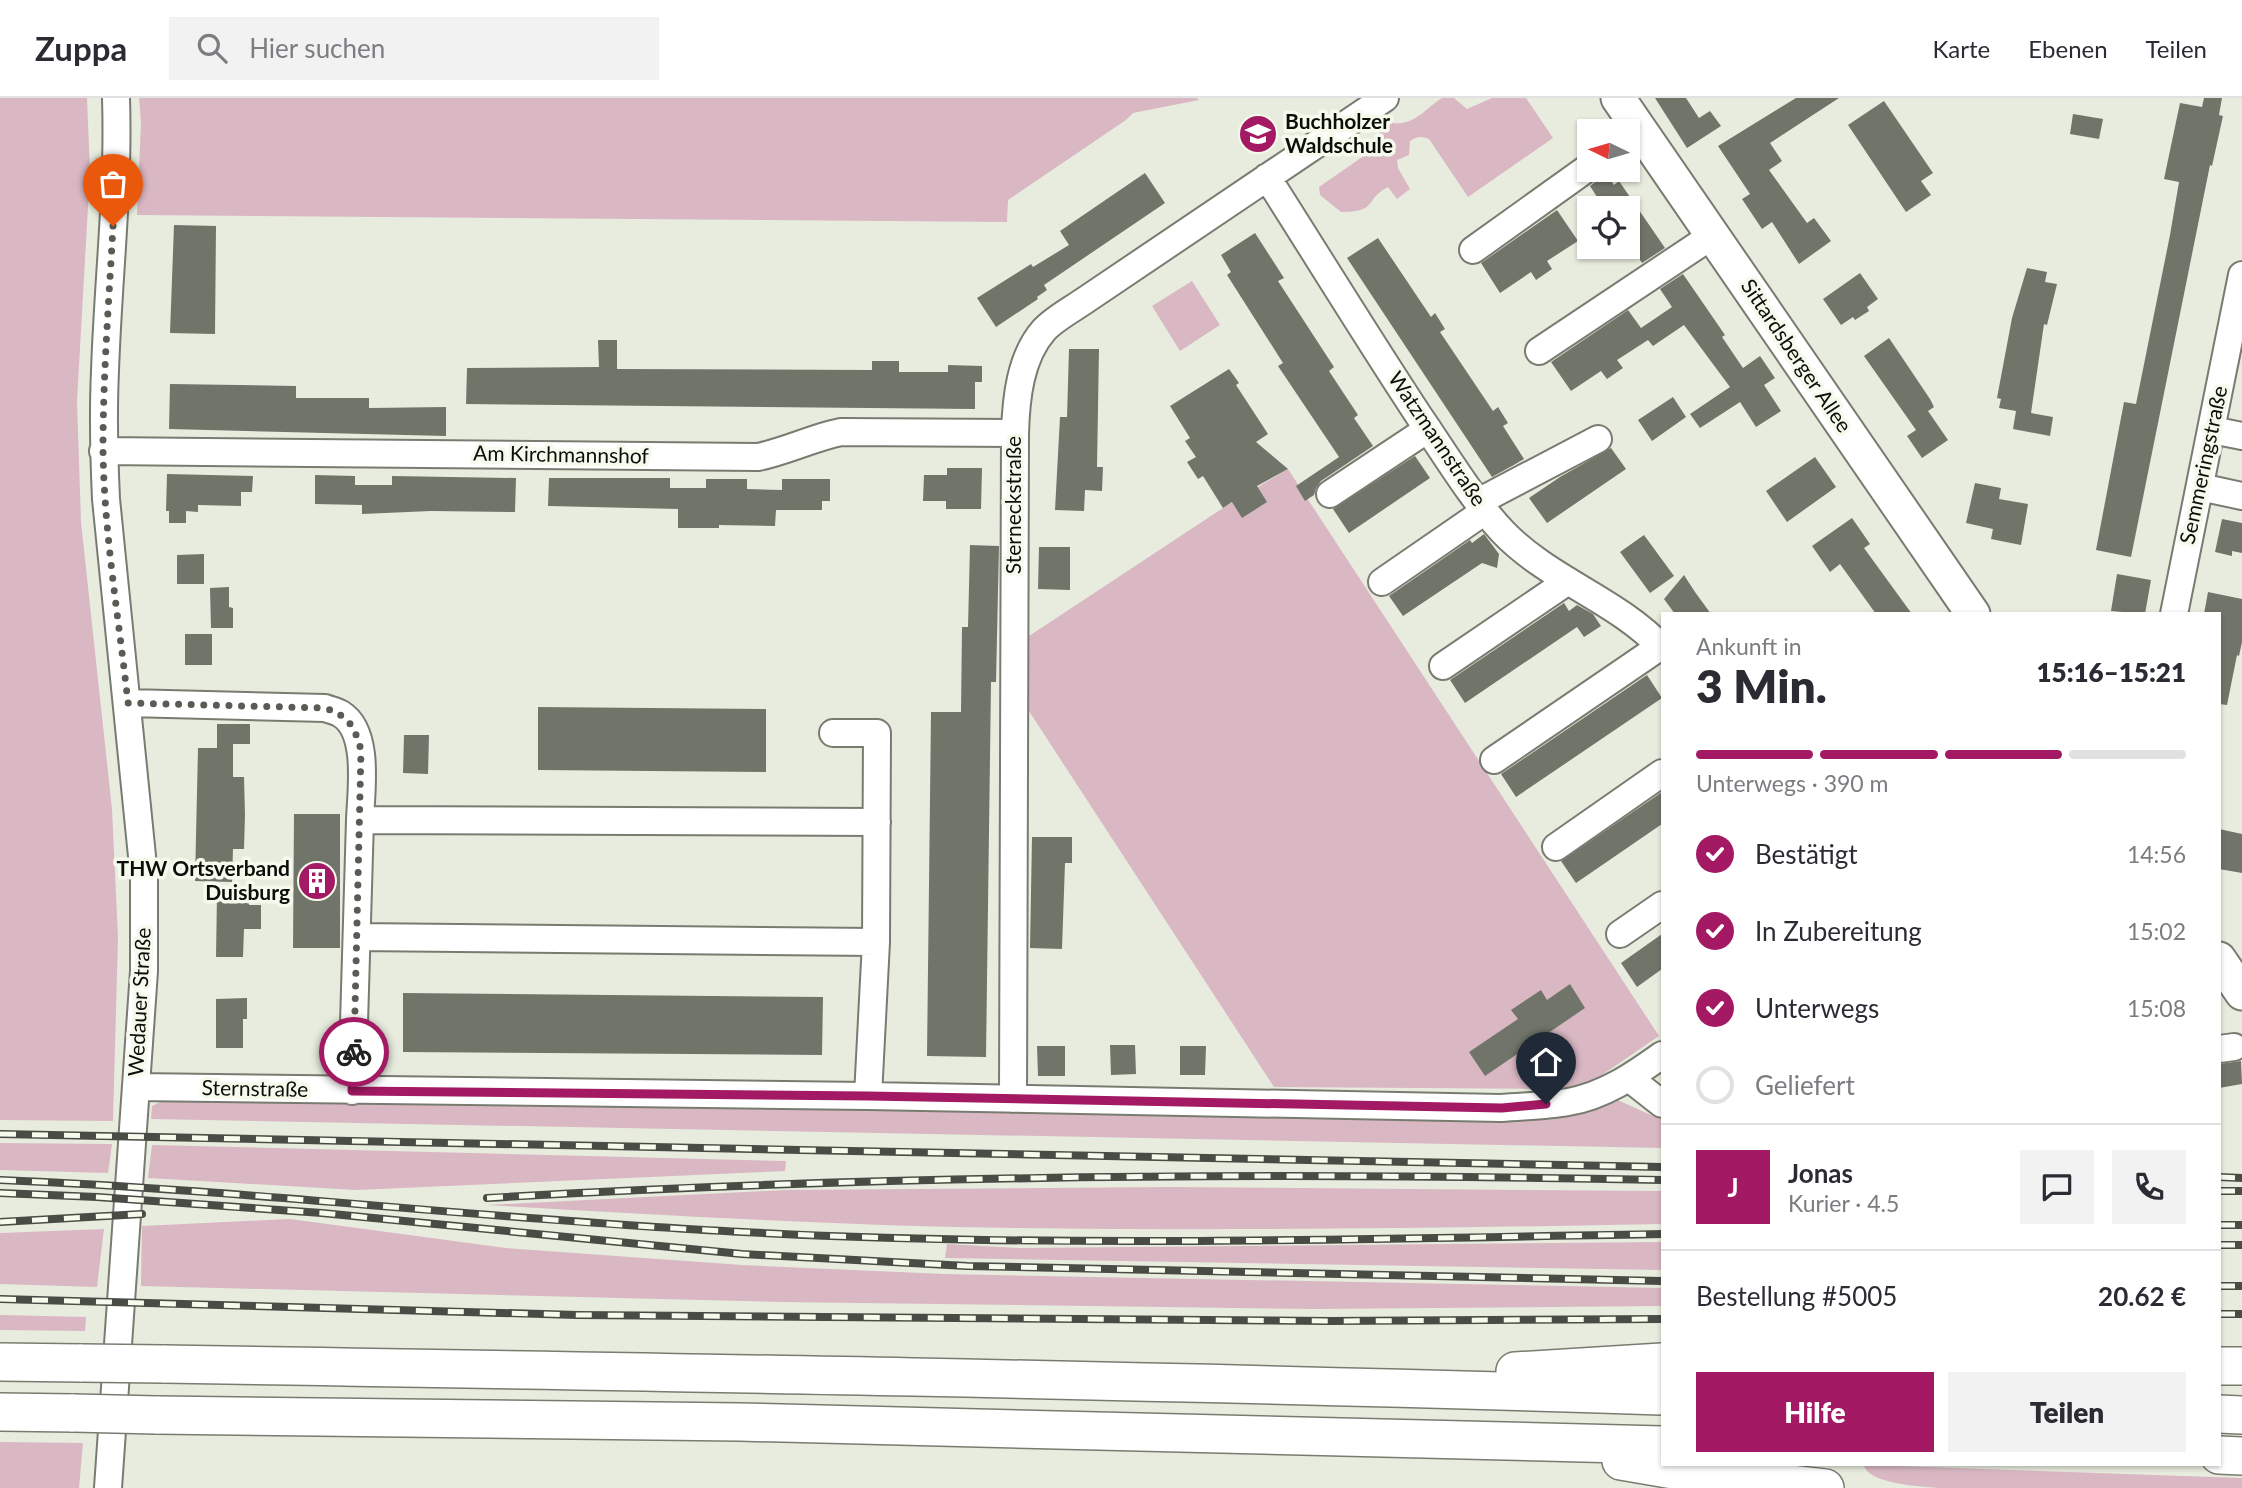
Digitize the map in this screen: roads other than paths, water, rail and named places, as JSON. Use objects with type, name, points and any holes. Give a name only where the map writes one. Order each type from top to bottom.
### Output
[{"type":"highway","points":[[0,1362],[699,1372],[1325,1385],[1661,1396]]},
{"type":"highway","points":[[1325,1385],[1661,1362]]},
{"type":"highway","points":[[2221,1366],[2242,1366]]},
{"type":"highway","points":[[0,1412],[739,1422],[1661,1445]]},
{"type":"highway","points":[[2221,1414],[2242,1415]]},
{"type":"highway","points":[[1517,1443],[1685,1472],[1825,1488]]},
{"type":"highway","points":[[2221,1455],[2242,1456]]},
{"type":"main road","name":"Sittardsberger Allee","points":[[1618,98],[1627,119]]},
{"type":"main road","name":"Sittardsberger Allee","points":[[1640,143],[1713,235],[1972,612]]},
{"type":"main road","points":[[2221,946],[2242,962]]},
{"type":"main road","points":[[2221,962],[2242,993]]},
{"type":"street","name":"Wedauer Straße","points":[[108,1488],[144,971],[144,876],[103,451],[117,142],[116,98]]},
{"type":"street","name":"Sterneckstraße","points":[[1013,1099],[1015,433],[1023,368],[1044,331],[1083,301],[1385,98]]},
{"type":"street","points":[[1473,250],[1577,176]]},
{"type":"street","name":"Watzmannstraße","points":[[1268,177],[1481,506],[1504,533],[1529,556],[1641,628],[1661,646]]},
{"type":"street","points":[[1539,351],[1713,235]]},
{"type":"street","name":"Semmeringstraße","points":[[2174,612],[2242,275]]},
{"type":"street","points":[[1330,495],[1429,429]]},
{"type":"street","points":[[2212,430],[2242,436]]},
{"type":"street","name":"Am Kirchmannshof","points":[[103,451],[758,457],[783,452],[820,436],[841,432],[1015,433]]},
{"type":"street","points":[[1382,582],[1481,506],[1598,439]]},
{"type":"street","points":[[2200,487],[2242,496]]},
{"type":"street","points":[[1443,666],[1568,581]]},
{"type":"street","points":[[1494,760],[1661,648]]},
{"type":"street","points":[[128,703],[325,708],[342,715],[355,730],[361,750],[352,1091]]},
{"type":"street","points":[[833,733],[877,733],[876,942],[868,1096]]},
{"type":"street","points":[[1556,846],[1661,774]]},
{"type":"street","points":[[360,820],[877,822]]},
{"type":"street","points":[[1620,934],[1661,906]]},
{"type":"street","points":[[357,937],[876,942]]},
{"type":"street","name":"Sternstraße","points":[[135,1087],[868,1096],[1502,1108],[1569,1102],[1604,1091],[1629,1079],[1661,1056]]},
{"type":"street","points":[[1629,1079],[1661,1103]]},
{"type":"railway","points":[[0,1134],[1661,1167]]},
{"type":"railway","points":[[487,1198],[780,1184],[1074,1177],[1368,1176],[1661,1180]]},
{"type":"railway","points":[[2221,1177],[2242,1178]]},
{"type":"railway","points":[[0,1180],[186,1191],[650,1227],[858,1237],[1202,1241],[1661,1234]]},
{"type":"railway","points":[[2221,1191],[2242,1191]]},
{"type":"railway","points":[[0,1193],[322,1213],[742,1254],[967,1266],[1661,1281]]},
{"type":"railway","points":[[0,1222],[142,1214]]},
{"type":"railway","points":[[2221,1225],[2242,1225]]},
{"type":"railway","points":[[2221,1245],[2242,1245]]},
{"type":"railway","points":[[2221,1286],[2242,1286]]},
{"type":"railway","points":[[0,1299],[577,1315],[1330,1321],[1661,1319]]},
{"type":"railway","points":[[2221,1314],[2242,1314]]},
{"type":"place","name":"Buchholzer Waldschule","points":[[1258,134]]},
{"type":"place","name":"THW Ortsverband Duisburg","points":[[317,881]]}]
